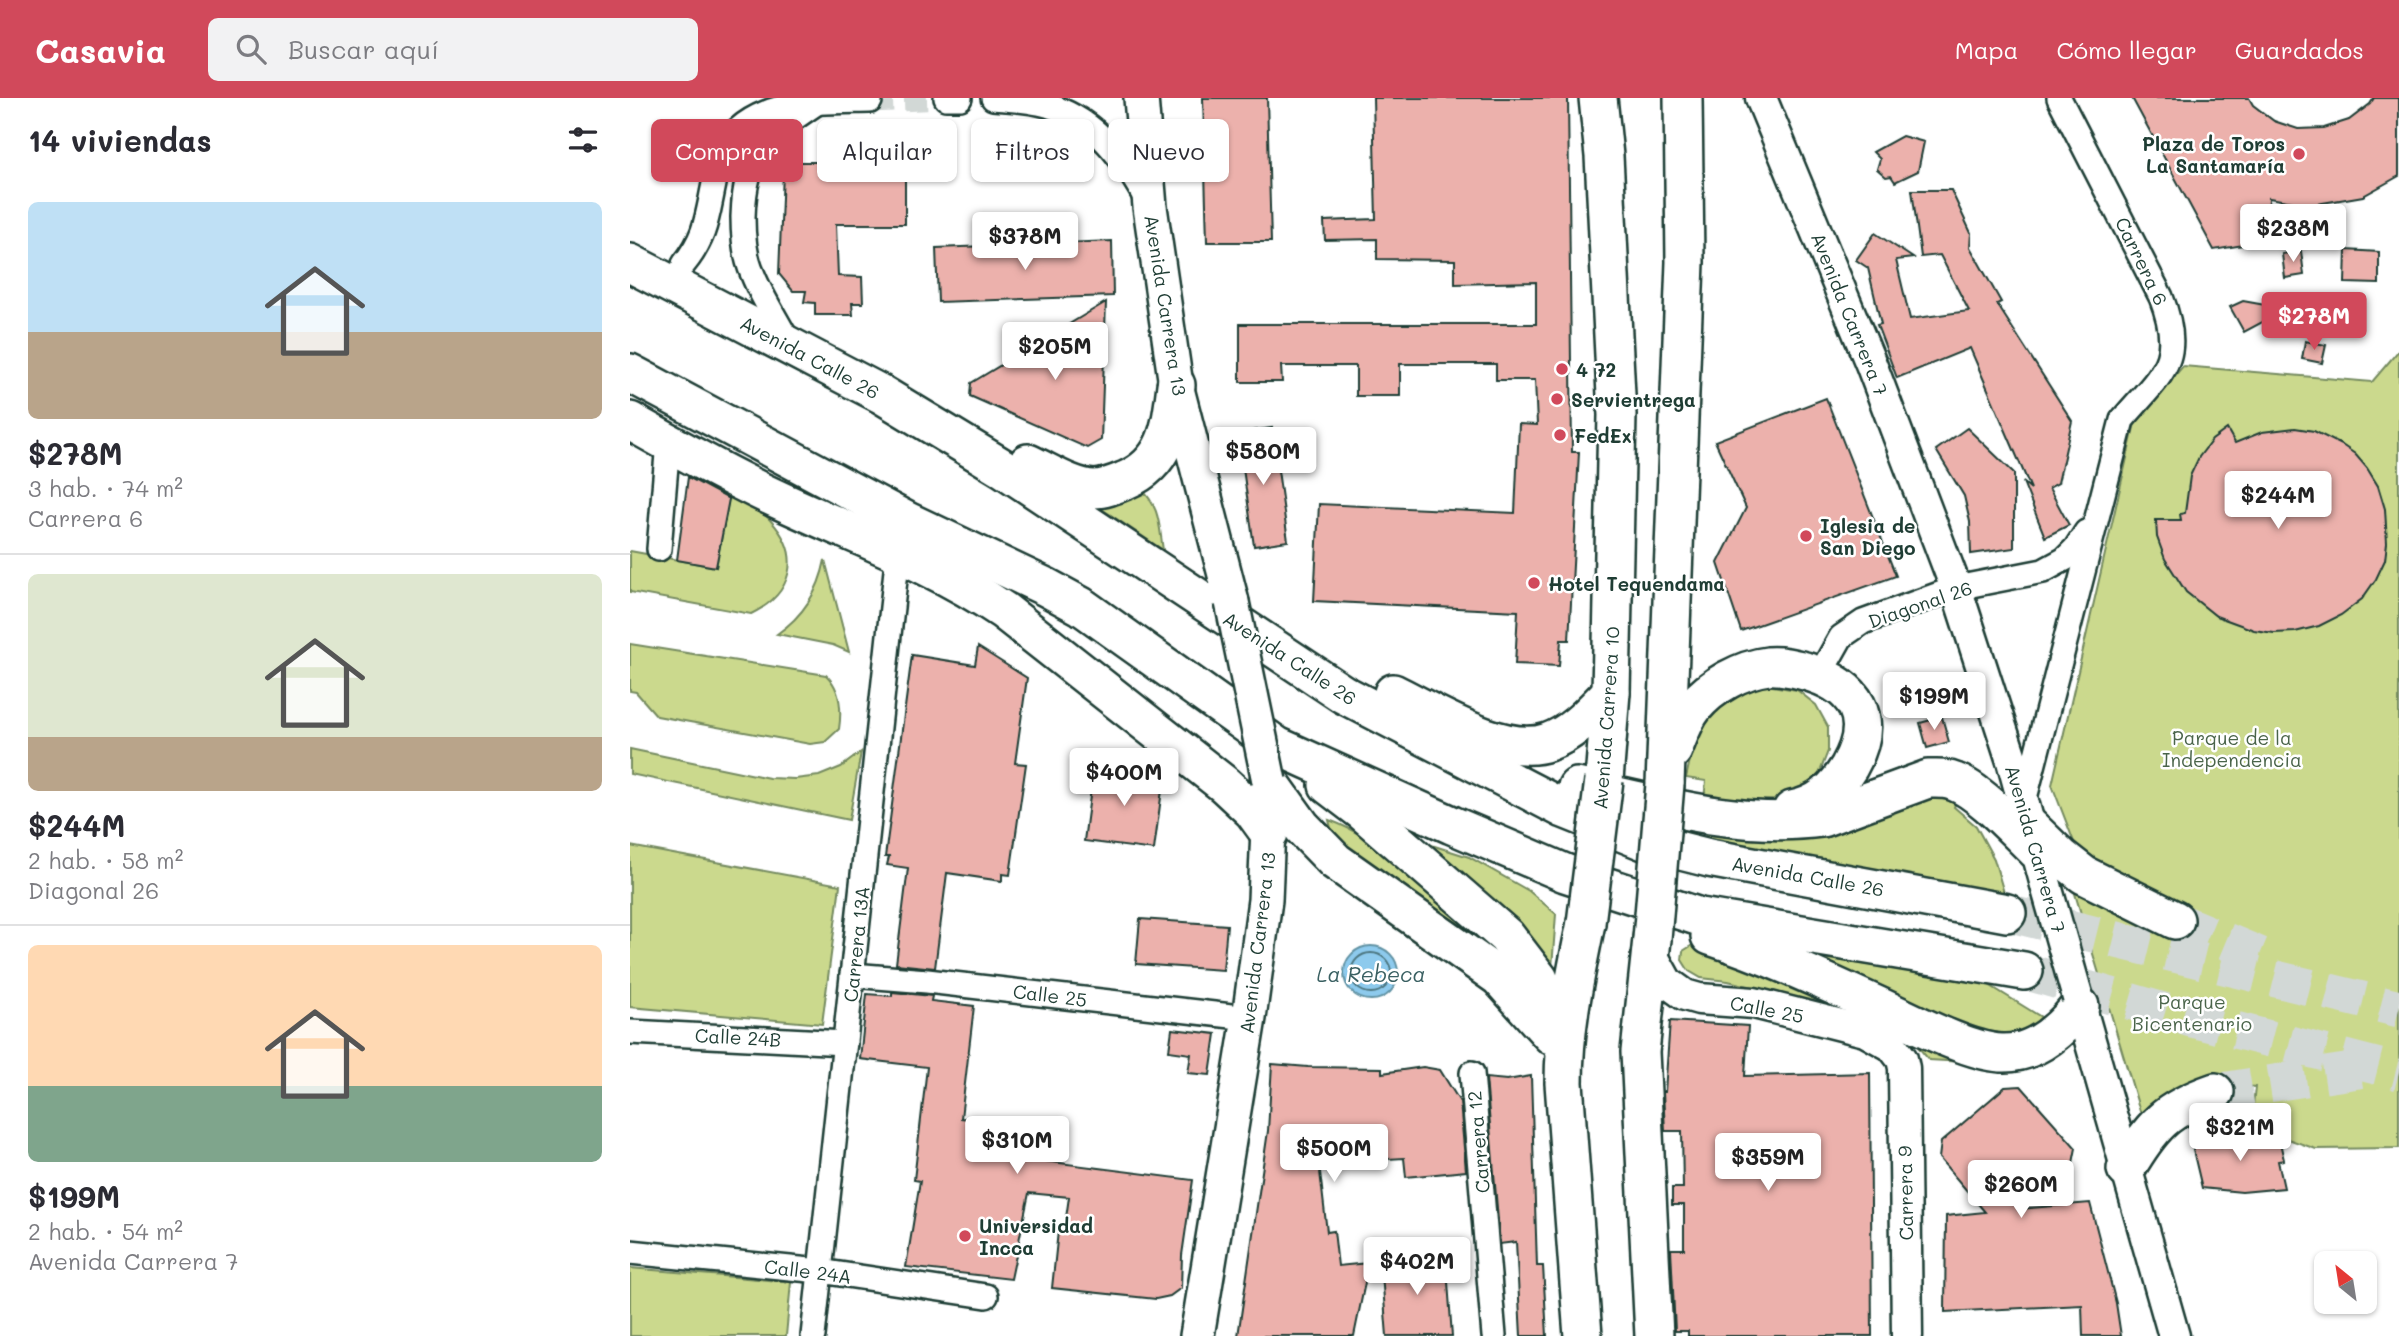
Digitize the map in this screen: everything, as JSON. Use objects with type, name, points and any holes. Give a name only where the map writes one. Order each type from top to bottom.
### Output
[{"type":"main road","name":"Avenida Carrera 13","points":[[1141,98],[1150,208],[1177,385],[1220,603],[1273,764],[1265,900],[1249,1018],[1197,1336]]},
{"type":"main road","name":"Avenida Carrera 10","points":[[1583,1336],[1564,1083],[1564,1049],[1570,999],[1586,923],[1604,780],[1611,692],[1617,415],[1604,156],[1598,98]]},
{"type":"main road","points":[[1654,1336],[1640,1052],[1666,774],[1685,262],[1684,98]]},
{"type":"main road","name":"Avenida Calle 26","points":[[630,263],[881,394],[1220,603],[1343,694],[1564,809],[1649,843],[1709,859],[2007,913]]},
{"type":"main road","points":[[630,374],[765,469],[903,537],[1046,587],[1081,606],[1273,764],[1362,811],[1506,936],[1539,979],[1564,1049]]},
{"type":"main road","points":[[881,394],[1072,484],[1093,489],[1114,485],[1150,466],[1162,448],[1170,428],[1177,385]]},
{"type":"main road","points":[[630,421],[668,442],[765,469]]},
{"type":"main road","points":[[903,537],[1004,611],[1225,785],[1253,811],[1269,833]]},
{"type":"main road","points":[[1220,603],[1486,738],[1505,743],[1524,745],[1550,741],[1570,731],[1611,692]]},
{"type":"main road","points":[[1666,774],[1684,725],[1695,706],[1710,692],[1748,671],[1777,666],[1819,676],[1842,687],[1853,697],[1862,723],[1860,738],[1854,757],[1828,795],[1803,808],[1712,816]]},
{"type":"main road","points":[[1273,764],[1452,825],[1565,873],[1700,917],[2024,971]]},
{"type":"main road","points":[[1273,764],[1302,827],[1335,861],[1499,977],[1564,1049]]},
{"type":"main road","points":[[1484,767],[1712,816],[1805,820],[1822,818],[1927,779],[1943,778],[1957,782],[2030,827],[2084,875],[2175,920]]},
{"type":"main road","points":[[1565,873],[1644,915],[1749,949],[1934,1031],[1999,1053],[2027,1049],[2050,1037],[2065,1025],[2079,1002]]},
{"type":"main road","points":[[2126,1169],[2152,1129],[2170,1112],[2188,1101],[2215,1092]]},
{"type":"street","points":[[946,98],[960,98]]},
{"type":"street","points":[[993,98],[1053,107],[1101,135],[1127,166],[1150,208]]},
{"type":"street","name":"Avenida Carrera 7","points":[[1761,98],[1871,364],[1956,588],[2030,827],[2174,1336]]},
{"type":"street","name":"Carrera 6","points":[[2059,98],[2161,297],[2170,321],[2172,349],[2167,365],[2122,420]]},
{"type":"street","points":[[684,264],[698,248],[704,233],[718,163],[724,147],[736,131],[768,111],[818,102],[870,101]]},
{"type":"street","points":[[792,347],[750,268],[743,230],[744,192],[751,163],[766,141],[783,125],[818,102]]},
{"type":"street","name":"Diagonal 26","points":[[2030,827],[2098,507],[2122,420]]},
{"type":"street","points":[[659,549],[668,442]]},
{"type":"street","name":"Diagonal 26","points":[[1819,676],[1834,646],[1851,629],[1863,622],[1956,588],[2031,575],[2056,565],[2075,549],[2098,507]]},
{"type":"street","name":"Carrera 13A","points":[[813,1336],[903,537]]},
{"type":"street","name":"Calle 25","points":[[1651,946],[1667,982],[1685,995],[1699,999],[1754,1003],[1864,1031],[1897,1051]]},
{"type":"street","name":"Calle 25","points":[[852,975],[928,981],[1249,1018]]},
{"type":"street","name":"Calle 24B","points":[[630,1032],[845,1043]]},
{"type":"street","name":"Carrera 9","points":[[1897,1051],[1904,1068],[1907,1336]]},
{"type":"street","name":"Carrera 12","points":[[1472,1073],[1494,1336]]},
{"type":"street","name":"Calle 24A","points":[[630,1252],[820,1271],[986,1296]]},
{"type":"green space","name":"Parque de la Independencia","points":[[2399,350],[2399,1148],[2316,1149],[2251,1126],[2255,1087],[2231,1085],[2145,1128],[2065,860],[2175,920],[2200,930],[2203,923],[2136,889],[2079,855],[2052,785],[2135,423],[2183,366],[2372,382]]},
{"type":"green space","points":[[1140,488],[1155,509],[1163,550],[1090,501]]},
{"type":"green space","points":[[730,492],[767,517],[781,534],[787,547],[790,561],[788,573],[776,596],[751,614],[630,592],[630,551],[716,567]]},
{"type":"green space","points":[[825,560],[849,652],[833,645],[777,634],[795,619],[808,602],[819,582]]},
{"type":"green space","points":[[630,644],[826,675],[835,687],[839,700],[839,729],[825,742],[810,744],[657,716],[636,692],[630,691]]},
{"type":"green space","points":[[1766,685],[1797,690],[1816,705],[1828,727],[1828,751],[1818,777],[1786,801],[1703,808],[1706,781],[1686,778],[1695,737],[1721,704],[1747,687]]},
{"type":"green space","points":[[630,749],[769,778],[795,779],[819,776],[841,767],[861,752],[849,820],[630,774]]},
{"type":"green space","points":[[1932,793],[1957,800],[1954,807],[1976,826],[1994,859],[2004,893],[1978,897],[1703,850],[1706,833],[1767,835]]},
{"type":"green space","points":[[1329,820],[1378,846],[1402,864],[1427,884],[1514,967],[1445,916],[1378,872],[1333,837]]},
{"type":"green space","points":[[1422,842],[1469,857],[1529,891],[1556,914],[1552,968],[1510,916]]},
{"type":"green space","points":[[630,846],[840,885],[822,1024],[630,1007]]},
{"type":"green space","points":[[1710,944],[2017,1065],[1929,1060],[1915,1043],[1897,1030],[1783,994],[1728,981],[1701,978],[1689,971],[1682,960],[1683,951],[1691,946]]},
{"type":"green space","points":[[1769,950],[1984,982],[2041,1017],[2025,1034],[2008,1043]]},
{"type":"green space","points":[[630,1268],[791,1282],[786,1336],[630,1336]]},
{"type":"water","name":"La Rebeca","points":[[1371,946],[1390,954],[1398,973],[1390,992],[1371,1000],[1352,992],[1344,973],[1352,954]]},
{"type":"building","points":[[1203,98],[1267,98],[1271,242],[1207,242],[1205,182],[1229,182],[1229,119],[1204,119]]},
{"type":"building","points":[[1373,98],[1568,98],[1572,452],[1579,452],[1569,640],[1561,640],[1559,666],[1515,664],[1518,611],[1314,601],[1319,504],[1515,513],[1519,424],[1537,425],[1535,380],[1496,380],[1496,364],[1400,364],[1400,396],[1356,396],[1356,366],[1281,366],[1282,382],[1240,382],[1240,324],[1536,324],[1536,282],[1455,284],[1455,260],[1377,259],[1377,239],[1325,240],[1324,221],[1376,219]]},
{"type":"building","name":"Plaza de Toros La Santamaría","points":[[2132,98],[2249,98],[2253,105],[2274,121],[2298,129],[2324,128],[2349,120],[2374,98],[2399,98],[2399,176],[2363,196],[2311,205],[2269,198],[2267,241],[2214,250]]},
{"type":"building","points":[[1902,136],[1924,142],[1918,171],[1895,182],[1891,176],[1886,177],[1877,169],[1880,159],[1873,152]]},
{"type":"building","points":[[803,162],[817,162],[817,182],[905,182],[905,224],[836,224],[838,276],[862,277],[863,303],[852,303],[853,315],[815,315],[815,303],[804,302],[806,291],[793,291],[779,274],[783,182],[803,182]]},
{"type":"building","points":[[1912,190],[1951,190],[1971,233],[1970,247],[2001,302],[1997,304],[2072,421],[2058,483],[2049,488],[2069,525],[2045,537],[2023,482],[2031,489],[1970,348],[1897,378],[1877,325],[1881,324],[1868,268],[1856,260],[1875,233],[1913,258],[1896,260],[1910,319],[1969,311],[1940,255],[1921,257]]},
{"type":"building","points":[[1112,241],[1113,296],[938,302],[936,248]]},
{"type":"building","points":[[2346,250],[2379,252],[2379,284],[2345,283]]},
{"type":"building","points":[[2301,251],[2304,275],[2285,278],[2282,254]]},
{"type":"building","points":[[2243,301],[2287,309],[2244,332],[2230,307]]},
{"type":"building","points":[[1106,302],[1101,440],[1087,448],[970,396],[971,383]]},
{"type":"building","points":[[2305,341],[2326,345],[2322,363],[2302,359]]},
{"type":"building","name":"Iglesia de San Diego","points":[[1826,398],[1896,576],[1741,631],[1718,563],[1746,508],[1715,441]]},
{"type":"building","points":[[1272,428],[1288,541],[1254,546],[1238,433]]},
{"type":"building","points":[[1967,428],[2014,473],[2014,548],[1971,554],[1970,522],[1964,496],[1936,450]]},
{"type":"building","points":[[2295,428],[2314,431],[2342,445],[2355,454],[2367,468],[2378,486],[2385,509],[2385,560],[2362,599],[2341,615],[2319,626],[2295,632],[2254,630],[2216,616],[2186,592],[2165,559],[2157,537],[2156,520],[2181,520],[2180,514],[2185,513],[2190,476],[2199,457],[2212,440],[2227,429],[2235,443],[2262,432]]},
{"type":"building","points":[[688,477],[729,499],[716,567],[677,560]]},
{"type":"building","points":[[978,647],[1027,678],[1015,763],[1026,764],[1010,875],[1002,874],[1002,881],[947,873],[935,968],[896,964],[908,868],[887,865],[889,857],[885,857],[912,655],[975,665]]},
{"type":"building","points":[[1942,717],[1949,742],[1927,748],[1920,723]]},
{"type":"building","points":[[1094,766],[1164,775],[1154,850],[1084,841]]},
{"type":"building","points":[[1140,919],[1227,925],[1223,970],[1136,964]]},
{"type":"building","points":[[892,992],[932,996],[931,1001],[974,1006],[961,1118],[1024,1125],[1020,1158],[1193,1180],[1182,1255],[1181,1288],[1170,1296],[1156,1299],[1052,1288],[1058,1231],[1064,1232],[1069,1197],[1029,1193],[1011,1279],[906,1267],[920,1181],[914,1180],[927,1067],[860,1059],[867,994],[892,996]]},
{"type":"building","points":[[1670,1021],[1748,1026],[1745,1076],[1870,1073],[1872,1336],[1688,1336],[1688,1331],[1675,1331],[1671,1249],[1684,1249],[1684,1205],[1672,1205],[1672,1188],[1683,1188],[1682,1131],[1665,1131],[1663,1092]]},
{"type":"building","points":[[1172,1029],[1216,1034],[1210,1075],[1188,1073],[1191,1054],[1169,1051]]},
{"type":"building","points":[[1272,1064],[1382,1068],[1382,1073],[1423,1067],[1440,1070],[1460,1102],[1466,1171],[1406,1177],[1404,1158],[1319,1163],[1327,1232],[1334,1231],[1338,1266],[1369,1263],[1354,1336],[1238,1336],[1268,1131]]},
{"type":"building","points":[[1531,1076],[1537,1266],[1543,1266],[1547,1336],[1521,1336],[1516,1242],[1500,1244],[1486,1078],[1507,1080]]},
{"type":"building","points":[[2021,1086],[2076,1148],[2073,1163],[2019,1209],[2090,1203],[2116,1303],[2121,1336],[2083,1336],[2082,1305],[1945,1312],[1946,1216],[1985,1212],[1939,1158],[1941,1142],[2005,1087]]},
{"type":"building","points":[[2246,1130],[2248,1135],[2268,1131],[2269,1141],[2279,1138],[2284,1160],[2278,1161],[2284,1188],[2242,1192],[2202,1188],[2192,1146],[2220,1141],[2220,1135]]},
{"type":"building","points":[[1446,1255],[1452,1336],[1387,1336],[1381,1262]]},
{"type":"tunnel","points":[[870,101],[946,98]]},
{"type":"tunnel","points":[[2007,913],[2399,1009]]},
{"type":"tunnel","points":[[2175,920],[2271,960]]},
{"type":"tunnel","points":[[2024,971],[2188,1018],[2399,1072]]},
{"type":"tunnel","points":[[2215,1092],[2365,1069]]},
{"type":"place","name":"Plaza de Toros La Santamaría","points":[[2299,154]]},
{"type":"place","name":"4 72","points":[[1562,369]]},
{"type":"place","name":"Servientrega","points":[[1557,399]]},
{"type":"place","name":"FedEx","points":[[1560,435]]},
{"type":"place","name":"Iglesia de San Diego","points":[[1806,536]]},
{"type":"place","name":"Hotel Tequendama","points":[[1534,583]]},
{"type":"place","name":"Universidad Incca","points":[[965,1236]]},
{"type":"park label","name":"Parque Bicentenario","points":[[2192,1012]]}]
